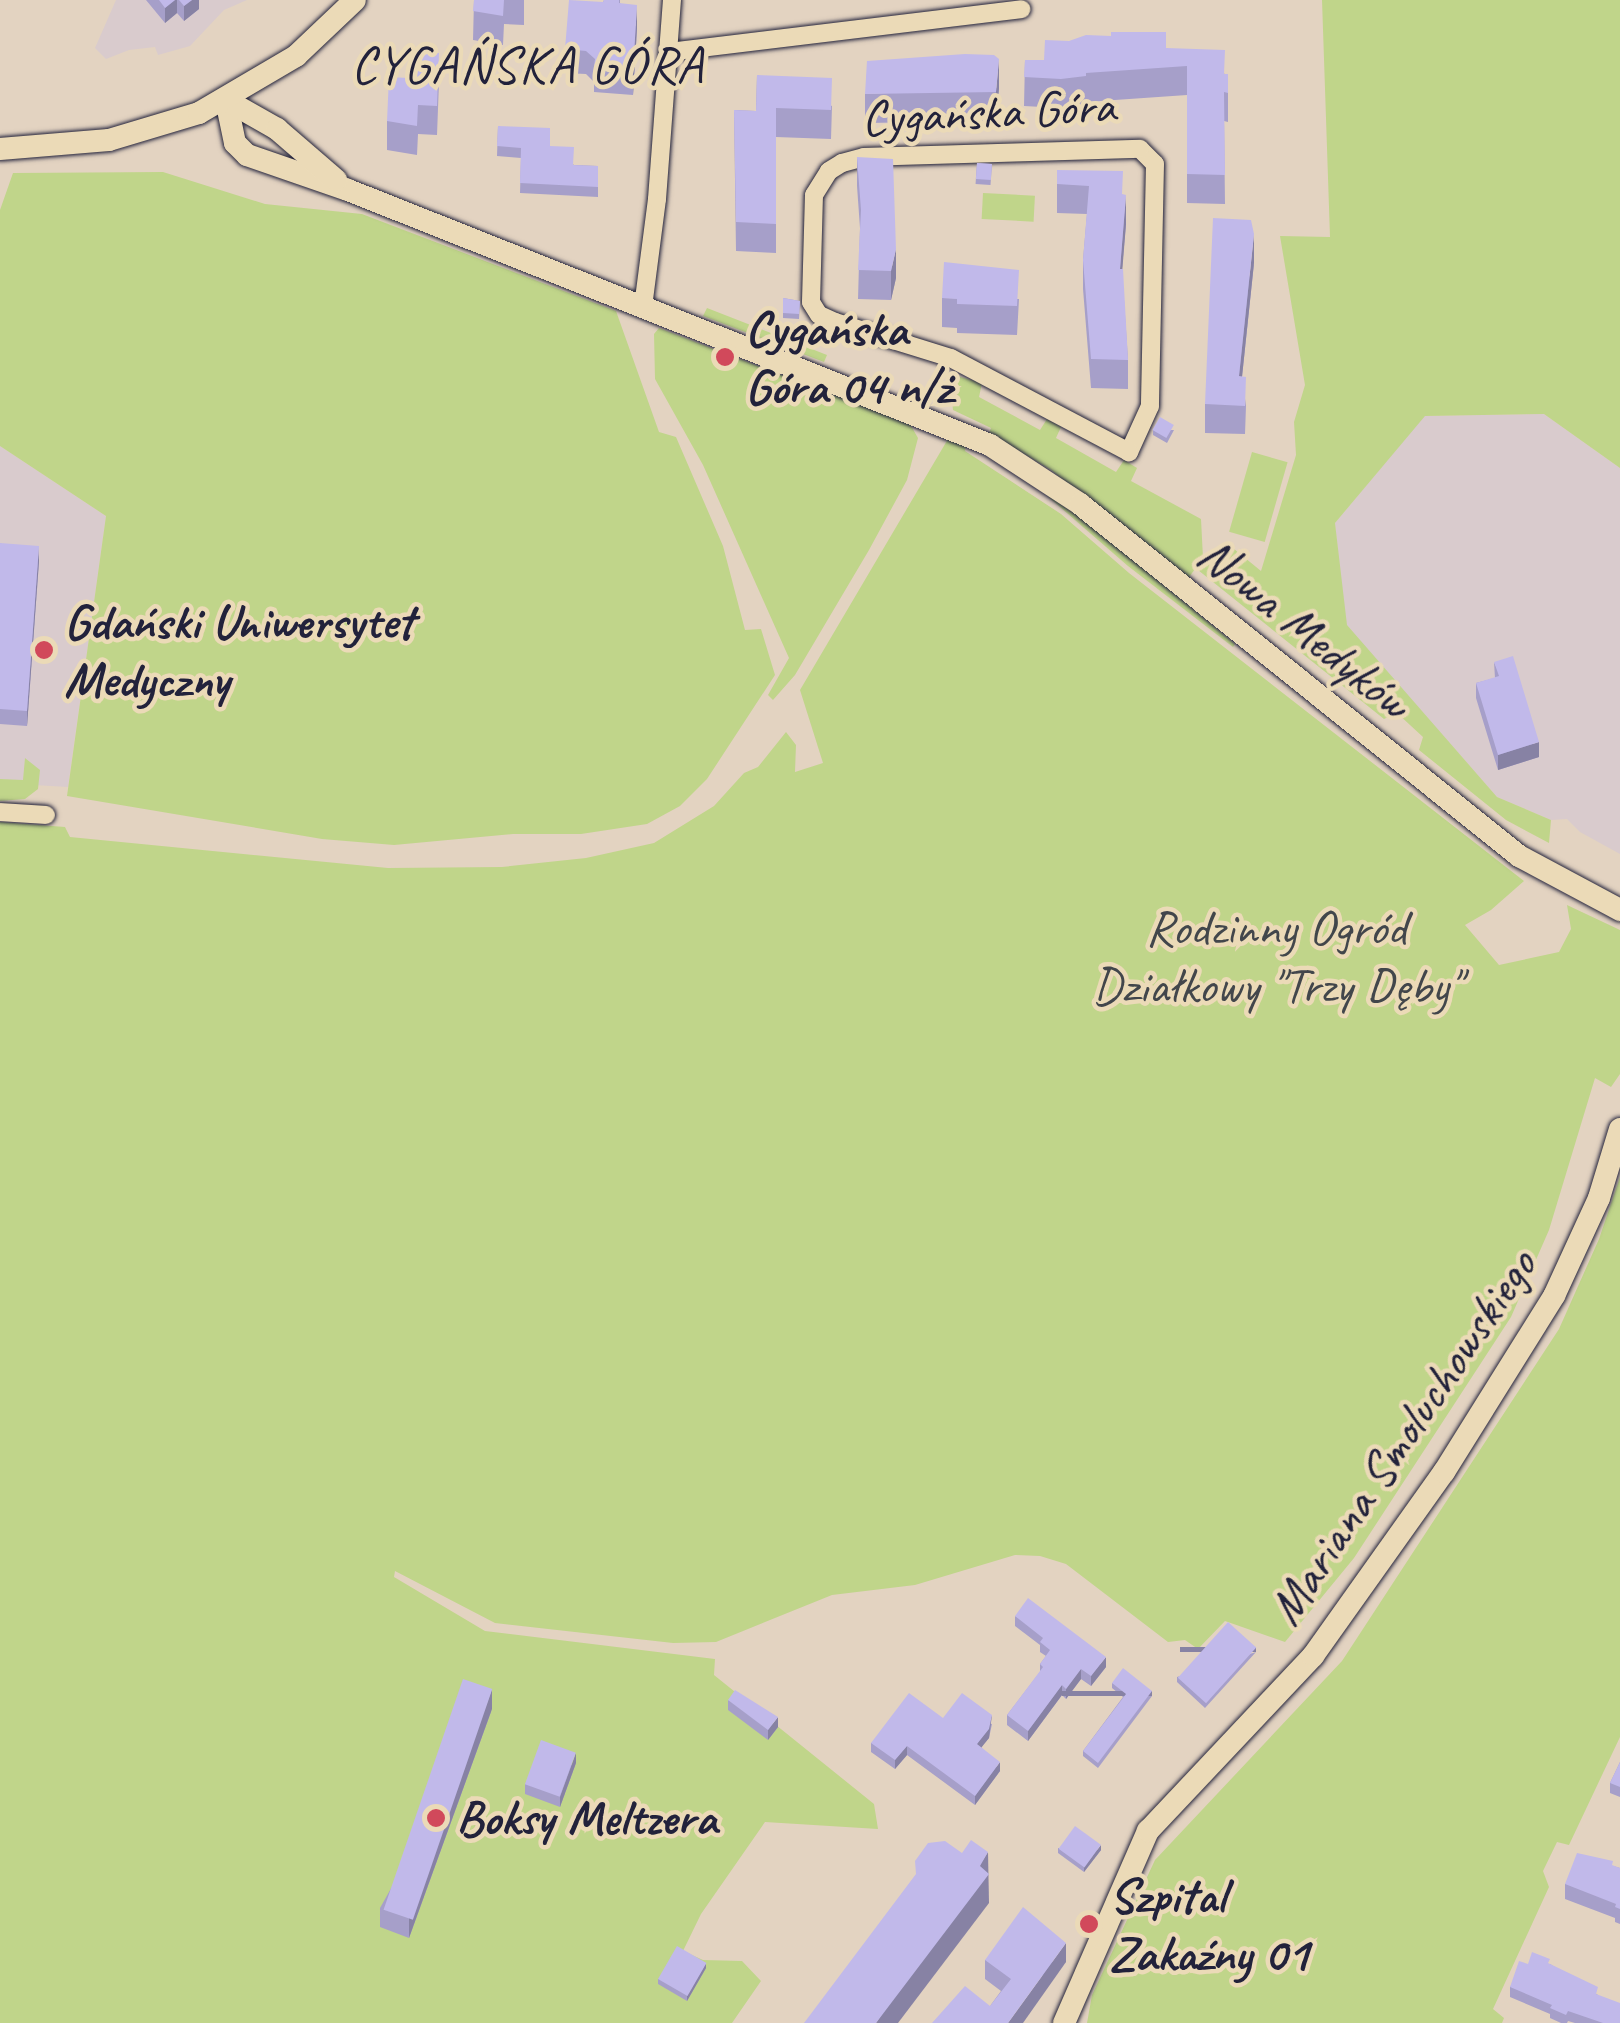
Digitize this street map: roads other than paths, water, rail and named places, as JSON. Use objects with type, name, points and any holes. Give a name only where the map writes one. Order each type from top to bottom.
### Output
[{"type":"street","points":[[0,150],[110,140],[166,125],[226,100],[296,56],[355,0]]},
{"type":"street","points":[[226,100],[235,142],[247,155],[348,190],[643,308],[657,200],[672,0]]},
{"type":"street","name":"Cygańska Góra","points":[[668,52],[1021,9]]},
{"type":"street","points":[[226,100],[277,129],[348,190]]},
{"type":"street","name":"Cygańska Góra","points":[[1140,150],[1150,156],[1154,164],[1150,406],[1129,452],[951,358],[819,315],[810,293],[814,195],[829,171],[864,157],[1140,150]]},
{"type":"street","name":"Nowa Medyków","points":[[643,308],[990,444],[1046,479],[1518,856],[1620,910]]},
{"type":"street","points":[[0,812],[46,815]]},
{"type":"street","name":"Mariana Smoluchowskiego","points":[[1064,2023],[1116,1896],[1148,1830],[1312,1656],[1444,1472],[1504,1376],[1574,1261],[1620,1129]]},
{"type":"place","name":"Cygańska Góra 04 n/ż","points":[[725,357]]},
{"type":"place","name":"Gdański Uniwersytet Medyczny","points":[[44,650]]},
{"type":"place","name":"Boksy Meltzera","points":[[436,1818]]},
{"type":"place","name":"Szpital Zakaźny 01","points":[[1089,1924]]},
{"type":"district","name":"CYGAŃSKA GÓRA","points":[[528,66]]},
{"type":"park label","name":"Rodzinny Ogród Działkowy \"Trzy Dęby\"","points":[[1276,956]]}]
